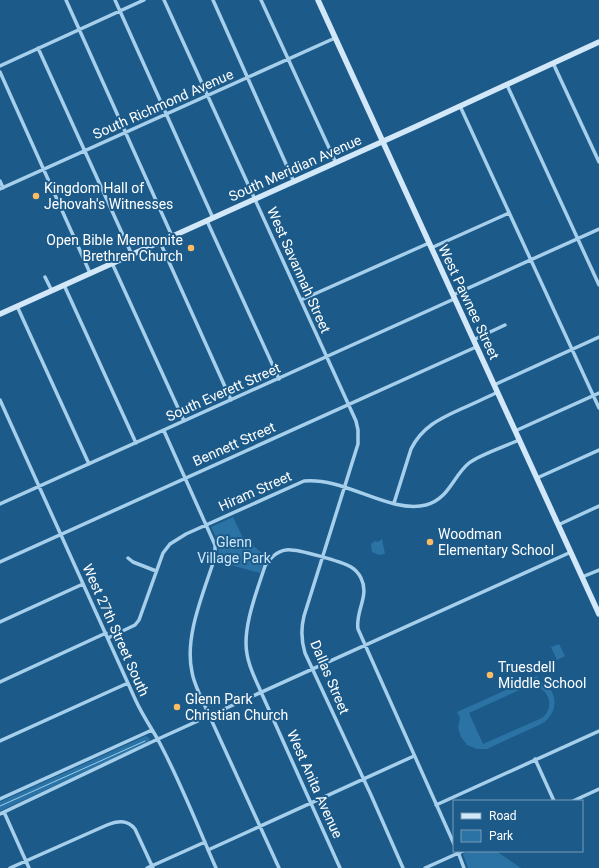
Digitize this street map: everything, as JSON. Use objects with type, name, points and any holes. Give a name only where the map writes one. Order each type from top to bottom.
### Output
[{"type":"main road","name":"West Pawnee Street","points":[[319,0],[335,38],[599,614]]},
{"type":"main road","name":"South Meridian Avenue","points":[[0,314],[383,142],[599,42]]},
{"type":"street","points":[[66,0],[172,236]]},
{"type":"street","points":[[115,0],[213,218]]},
{"type":"street","points":[[0,66],[144,0]]},
{"type":"street","name":"West Savannah Street","points":[[164,0],[254,200],[258,204],[356,423],[358,440],[344,487]]},
{"type":"street","points":[[213,0],[294,182]]},
{"type":"street","points":[[261,0],[336,163]]},
{"type":"street","name":"South Richmond Avenue","points":[[2,189],[335,38]]},
{"type":"street","points":[[38,48],[132,255]]},
{"type":"street","points":[[553,63],[599,162]]},
{"type":"street","points":[[0,72],[90,273]]},
{"type":"street","points":[[507,84],[598,282]]},
{"type":"street","points":[[460,106],[599,408]]},
{"type":"street","points":[[0,181],[2,189]]},
{"type":"street","points":[[301,300],[430,245],[510,213]]},
{"type":"street","points":[[207,220],[279,379]]},
{"type":"street","name":"South Everett Street","points":[[0,504],[279,379],[599,229]]},
{"type":"street","points":[[160,242],[231,400]]},
{"type":"street","points":[[112,264],[184,421]]},
{"type":"street","points":[[45,277],[52,290]]},
{"type":"street","points":[[64,285],[136,443]]},
{"type":"street","points":[[17,306],[89,464]]},
{"type":"street","points":[[473,340],[505,325]]},
{"type":"street","points":[[494,385],[599,336]]},
{"type":"street","name":"Bennett Street","points":[[0,562],[476,347]]},
{"type":"street","points":[[394,503],[411,449],[415,440],[423,431],[441,418],[498,392]]},
{"type":"street","points":[[515,431],[599,393]]},
{"type":"street","name":"West 27th Street South","points":[[0,400],[136,701],[158,739],[216,868]]},
{"type":"street","points":[[164,431],[215,545],[215,557],[191,630],[190,651],[192,674],[279,868]]},
{"type":"street","name":"Hiram Street","points":[[108,638],[135,624],[139,620],[163,553],[170,544],[186,534],[304,481],[322,481],[412,507],[432,503],[444,495],[468,463],[519,440]]},
{"type":"street","points":[[537,478],[599,450]]},
{"type":"street","name":"Dallas Street","points":[[344,487],[302,626],[304,647],[403,868]]},
{"type":"street","points":[[558,525],[599,506]]},
{"type":"street","name":"West Anita Avenue","points":[[340,868],[261,692],[249,664],[247,654],[246,640],[248,623],[265,566],[272,557],[288,549],[348,565],[356,570],[360,577],[365,593],[357,620],[357,625],[453,842]]},
{"type":"street","points":[[29,868],[2,813],[158,739],[570,552]]},
{"type":"street","points":[[128,558],[132,562],[156,571]]},
{"type":"street","points":[[582,577],[599,570]]},
{"type":"street","points":[[0,622],[83,584]]},
{"type":"street","points":[[0,682],[106,634]]},
{"type":"street","points":[[0,741],[128,683]]},
{"type":"street","points":[[0,799],[152,730]]},
{"type":"street","points":[[436,805],[599,731]]},
{"type":"street","points":[[208,850],[414,756]]},
{"type":"street","points":[[535,759],[554,800]]},
{"type":"street","points":[[575,800],[599,789]]},
{"type":"street","points":[[10,868],[115,822],[122,821],[132,825],[137,832],[153,867]]},
{"type":"street","points":[[147,868],[153,867],[205,842]]},
{"type":"street","points":[[425,868],[458,852],[464,868]]},
{"type":"green space","name":"Glenn Village Park","points":[[233,517],[243,538],[266,556],[260,573],[217,561],[218,544],[211,527]]},
{"type":"green space","points":[[382,539],[385,554],[379,555],[372,552],[371,544]]},
{"type":"green space","points":[[559,644],[565,656],[557,660],[551,647]]},
{"type":"green space","points":[[537,676],[540,681],[550,689],[553,694],[555,704],[552,713],[541,724],[487,749],[477,749],[467,745],[461,737],[458,728],[460,718],[457,712]],"holes":[[[528,686],[535,686],[545,692],[548,697],[549,708],[542,718],[483,744],[469,713]]]},
{"type":"green space","points":[[146,736],[150,740],[149,742],[0,811],[0,802]]},
{"type":"green space","points":[[467,852],[497,852],[521,868],[468,868],[463,854]]},
{"type":"waterway","points":[[0,806],[145,741]]},
{"type":"place","name":"Kingdom Hall of Jehovah's Witnesses","points":[[36,196]]},
{"type":"place","name":"Open Bible Mennonite Brethren Church","points":[[191,248]]},
{"type":"place","name":"Woodman Elementary School","points":[[430,542]]},
{"type":"place","name":"Truesdell Middle School","points":[[490,675]]},
{"type":"place","name":"Glenn Park Christian Church","points":[[177,707]]}]
